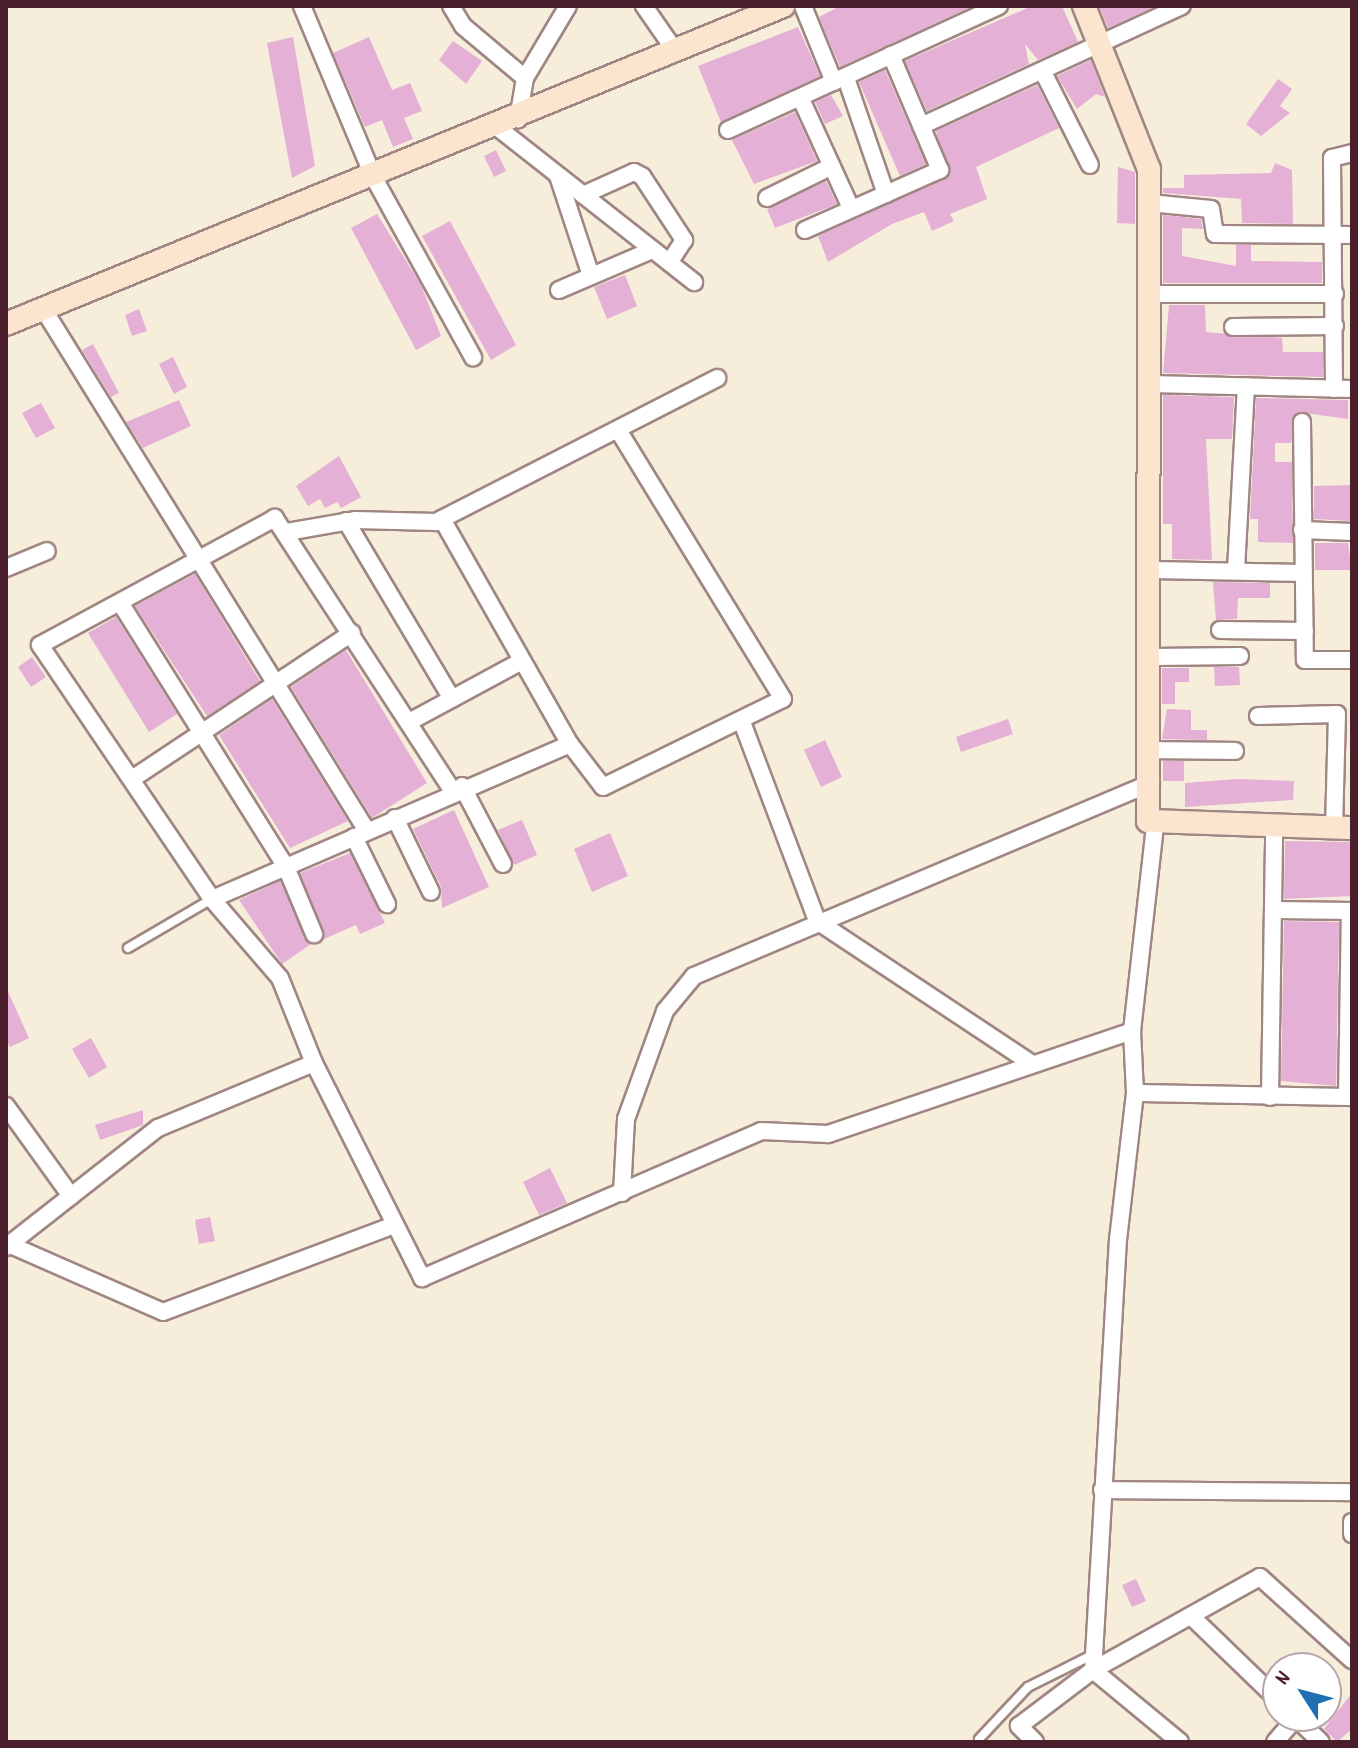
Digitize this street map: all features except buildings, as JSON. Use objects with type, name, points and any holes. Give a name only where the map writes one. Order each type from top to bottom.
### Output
[{"type":"street","points":[[302,6],[374,178],[473,357]]},
{"type":"street","points":[[451,6],[463,26],[525,78]]},
{"type":"street","points":[[507,123],[525,78],[568,6]]},
{"type":"street","points":[[644,6],[676,52]]},
{"type":"street","points":[[6,324],[374,178],[783,6]]},
{"type":"street","points":[[803,6],[840,80],[886,194]]},
{"type":"street","points":[[728,130],[999,6]]},
{"type":"street","points":[[1084,6],[1147,151],[1153,570],[1148,821],[1155,826],[1274,830],[1343,828],[1344,741],[1337,714],[1258,716]]},
{"type":"street","points":[[921,126],[1182,6]]},
{"type":"street","points":[[805,230],[850,206],[940,170],[891,55]]},
{"type":"street","points":[[1043,72],[1090,165]]},
{"type":"street","points":[[801,99],[850,206]]},
{"type":"street","points":[[507,123],[558,176],[694,282]]},
{"type":"street","points":[[1334,389],[1332,158],[1352,153]]},
{"type":"street","points":[[767,198],[832,166]]},
{"type":"street","points":[[583,195],[639,173],[684,240],[669,263]]},
{"type":"street","points":[[558,176],[591,276]]},
{"type":"street","points":[[1149,203],[1211,209],[1215,234],[1352,235]]},
{"type":"street","points":[[559,290],[652,250]]},
{"type":"street","points":[[1150,294],[1335,294]]},
{"type":"street","points":[[44,310],[275,684],[361,834],[387,904]]},
{"type":"street","points":[[1233,327],[1335,326]]},
{"type":"street","points":[[287,532],[346,521],[442,519],[717,378]]},
{"type":"street","points":[[1151,384],[1352,389]]},
{"type":"street","points":[[1236,570],[1246,386]]},
{"type":"street","points":[[1302,422],[1305,660],[1352,660]]},
{"type":"street","points":[[442,519],[570,744],[603,787],[742,722],[783,699],[618,430]]},
{"type":"street","points":[[503,864],[457,788],[409,722],[287,532],[273,518],[194,557],[121,604],[40,645],[212,899],[280,978],[314,1063],[392,1226],[427,1279],[761,1131],[828,1134],[1132,1031]]},
{"type":"street","points":[[346,521],[452,699]]},
{"type":"street","points":[[1302,530],[1352,532]]},
{"type":"street","points":[[6,568],[47,551]]},
{"type":"street","points":[[1153,570],[1303,573]]},
{"type":"street","points":[[121,604],[286,867],[314,934]]},
{"type":"street","points":[[1220,630],[1305,631]]},
{"type":"street","points":[[132,779],[352,633]]},
{"type":"street","points":[[1153,657],[1240,656]]},
{"type":"street","points":[[409,722],[522,661]]},
{"type":"street","points":[[742,722],[817,921],[1032,1064]]},
{"type":"street","points":[[212,899],[457,788],[570,744]]},
{"type":"street","points":[[1151,750],[1235,751]]},
{"type":"street","points":[[622,1193],[622,1133],[675,995],[721,961],[1151,783]]},
{"type":"street","points":[[395,818],[431,892]]},
{"type":"street","points":[[1155,826],[1132,1031],[1135,1093],[1102,1490],[1094,1662],[1180,1742]]},
{"type":"street","points":[[1270,1097],[1274,830]]},
{"type":"street","points":[[1135,1093],[1350,1097],[1351,911],[1275,910]]},
{"type":"street","points":[[314,1063],[158,1128],[7,1245],[163,1312],[392,1226]]},
{"type":"street","points":[[6,1106],[71,1196]]},
{"type":"street","points":[[1102,1490],[1352,1492]]},
{"type":"street","points":[[1352,1522],[1352,1534]]},
{"type":"street","points":[[1035,1742],[1019,1726],[1094,1662],[1191,1616],[1260,1577],[1352,1660]]},
{"type":"street","points":[[1191,1616],[1262,1685]]},
{"type":"lane","points":[[128,948],[212,899]]},
{"type":"lane","points":[[979,1739],[1028,1687],[1094,1662]]}]
